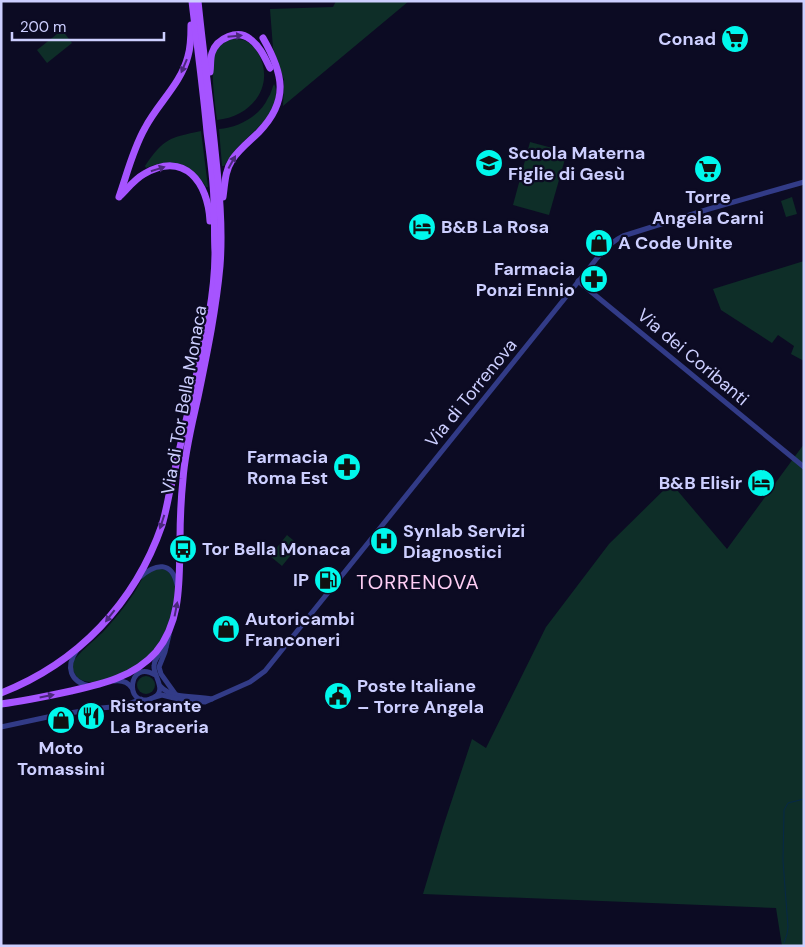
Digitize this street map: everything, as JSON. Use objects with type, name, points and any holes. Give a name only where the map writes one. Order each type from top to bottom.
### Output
[{"type":"main road","points":[[192,1],[208,105],[210,132]]},
{"type":"main road","points":[[192,1],[187,60],[175,84],[143,131],[119,197],[140,177],[156,168],[172,166],[188,170],[199,181],[206,198],[215,252]]},
{"type":"main road","points":[[198,1],[209,88]]},
{"type":"main road","points":[[208,105],[213,49],[228,36],[240,34],[250,38],[260,48],[270,68]]},
{"type":"main road","points":[[220,209],[229,165],[237,153],[268,122],[280,98],[281,90],[278,73],[264,38]]},
{"type":"main road","name":"Via di Tor Bella Monaca","points":[[1,693],[34,678],[61,662],[101,628],[138,578],[153,548],[166,509],[209,315],[215,252],[210,132]]},
{"type":"main road","name":"Via di Tor Bella Monaca","points":[[1,704],[51,696],[106,682],[128,674],[147,661],[161,645],[171,626],[178,591],[183,479],[216,305],[220,263],[219,183],[210,132]]},
{"type":"street","name":"Via di Torrenova","points":[[155,697],[162,695],[186,701],[205,702],[250,682],[267,669],[578,281],[614,242],[622,237],[804,182]]},
{"type":"street","name":"Via dei Coribanti","points":[[578,281],[804,467]]},
{"type":"street","points":[[138,578],[153,568],[166,567],[174,575],[178,591]]},
{"type":"street","points":[[171,626],[159,669],[176,695]]},
{"type":"street","points":[[106,682],[123,681],[141,699],[149,700],[155,697],[160,686],[155,675],[155,661],[166,647]]},
{"type":"street","points":[[77,650],[71,661],[71,672],[77,681],[92,686]]},
{"type":"street","points":[[130,704],[133,680],[139,674],[147,672],[155,675]]},
{"type":"street","name":"Via di Torrenova","points":[[160,686],[176,695],[212,699]]},
{"type":"street","points":[[1,727],[57,715],[123,706],[141,699]]},
{"type":"green space","points":[[336,1],[409,1],[283,106],[284,80],[273,48],[270,9],[333,7]]},
{"type":"green space","points":[[62,30],[72,43],[47,63],[37,50]]},
{"type":"green space","points":[[232,39],[240,39],[253,46],[263,65],[264,77],[262,87],[250,106],[230,118],[217,120],[213,84],[214,57],[221,45]]},
{"type":"green space","points":[[274,84],[276,95],[271,111],[222,166],[219,129],[234,126],[248,120],[260,110],[270,95]]},
{"type":"green space","points":[[201,131],[208,187],[198,176],[182,165],[162,163],[146,168],[145,166],[163,144],[181,135]]},
{"type":"green space","points":[[530,142],[567,152],[549,215],[513,205]]},
{"type":"green space","points":[[792,197],[797,214],[786,217],[781,201]]},
{"type":"green space","points":[[804,261],[804,361],[791,354],[794,346],[778,335],[772,343],[721,310],[713,289]]},
{"type":"green space","points":[[804,444],[804,946],[782,946],[776,908],[423,894],[472,739],[486,748],[546,627],[609,544],[671,483],[727,549]]},
{"type":"green space","points":[[287,535],[299,545],[282,566],[270,556]]},
{"type":"green space","points":[[156,568],[170,573],[175,589],[170,618],[158,645],[139,664],[106,680],[96,682],[78,678],[72,665],[73,662],[115,618],[131,598],[144,576]]},
{"type":"green space","points":[[146,676],[152,679],[155,685],[152,691],[146,694],[140,691],[137,685],[140,679]]},
{"type":"waterway","points":[[784,943],[788,927],[783,861],[784,810],[788,803],[804,799]]},
{"type":"place","name":"Conad","points":[[735,39]]},
{"type":"place","name":"Scuola Materna Figlie di Gesù","points":[[489,163]]},
{"type":"place","name":"Torre Angela Carni","points":[[708,169]]},
{"type":"place","name":"B&B La Rosa","points":[[422,227]]},
{"type":"place","name":"A Code Unite","points":[[599,243]]},
{"type":"place","name":"Farmacia Ponzi Ennio","points":[[594,279]]},
{"type":"place","name":"Farmacia Roma Est","points":[[347,467]]},
{"type":"place","name":"B&B Elisir","points":[[761,483]]},
{"type":"place","name":"Synlab Servizi Diagnostici","points":[[384,541]]},
{"type":"place","name":"Tor Bella Monaca","points":[[183,549]]},
{"type":"place","name":"IP","points":[[328,580]]},
{"type":"place","name":"Autoricambi Franconeri","points":[[226,629]]},
{"type":"place","name":"Poste Italiane – Torre Angela","points":[[338,696]]},
{"type":"place","name":"Ristorante La Braceria","points":[[91,716]]},
{"type":"place","name":"Moto Tomassini","points":[[61,720]]},
{"type":"district","name":"TORRENOVA","points":[[418,582]]}]
